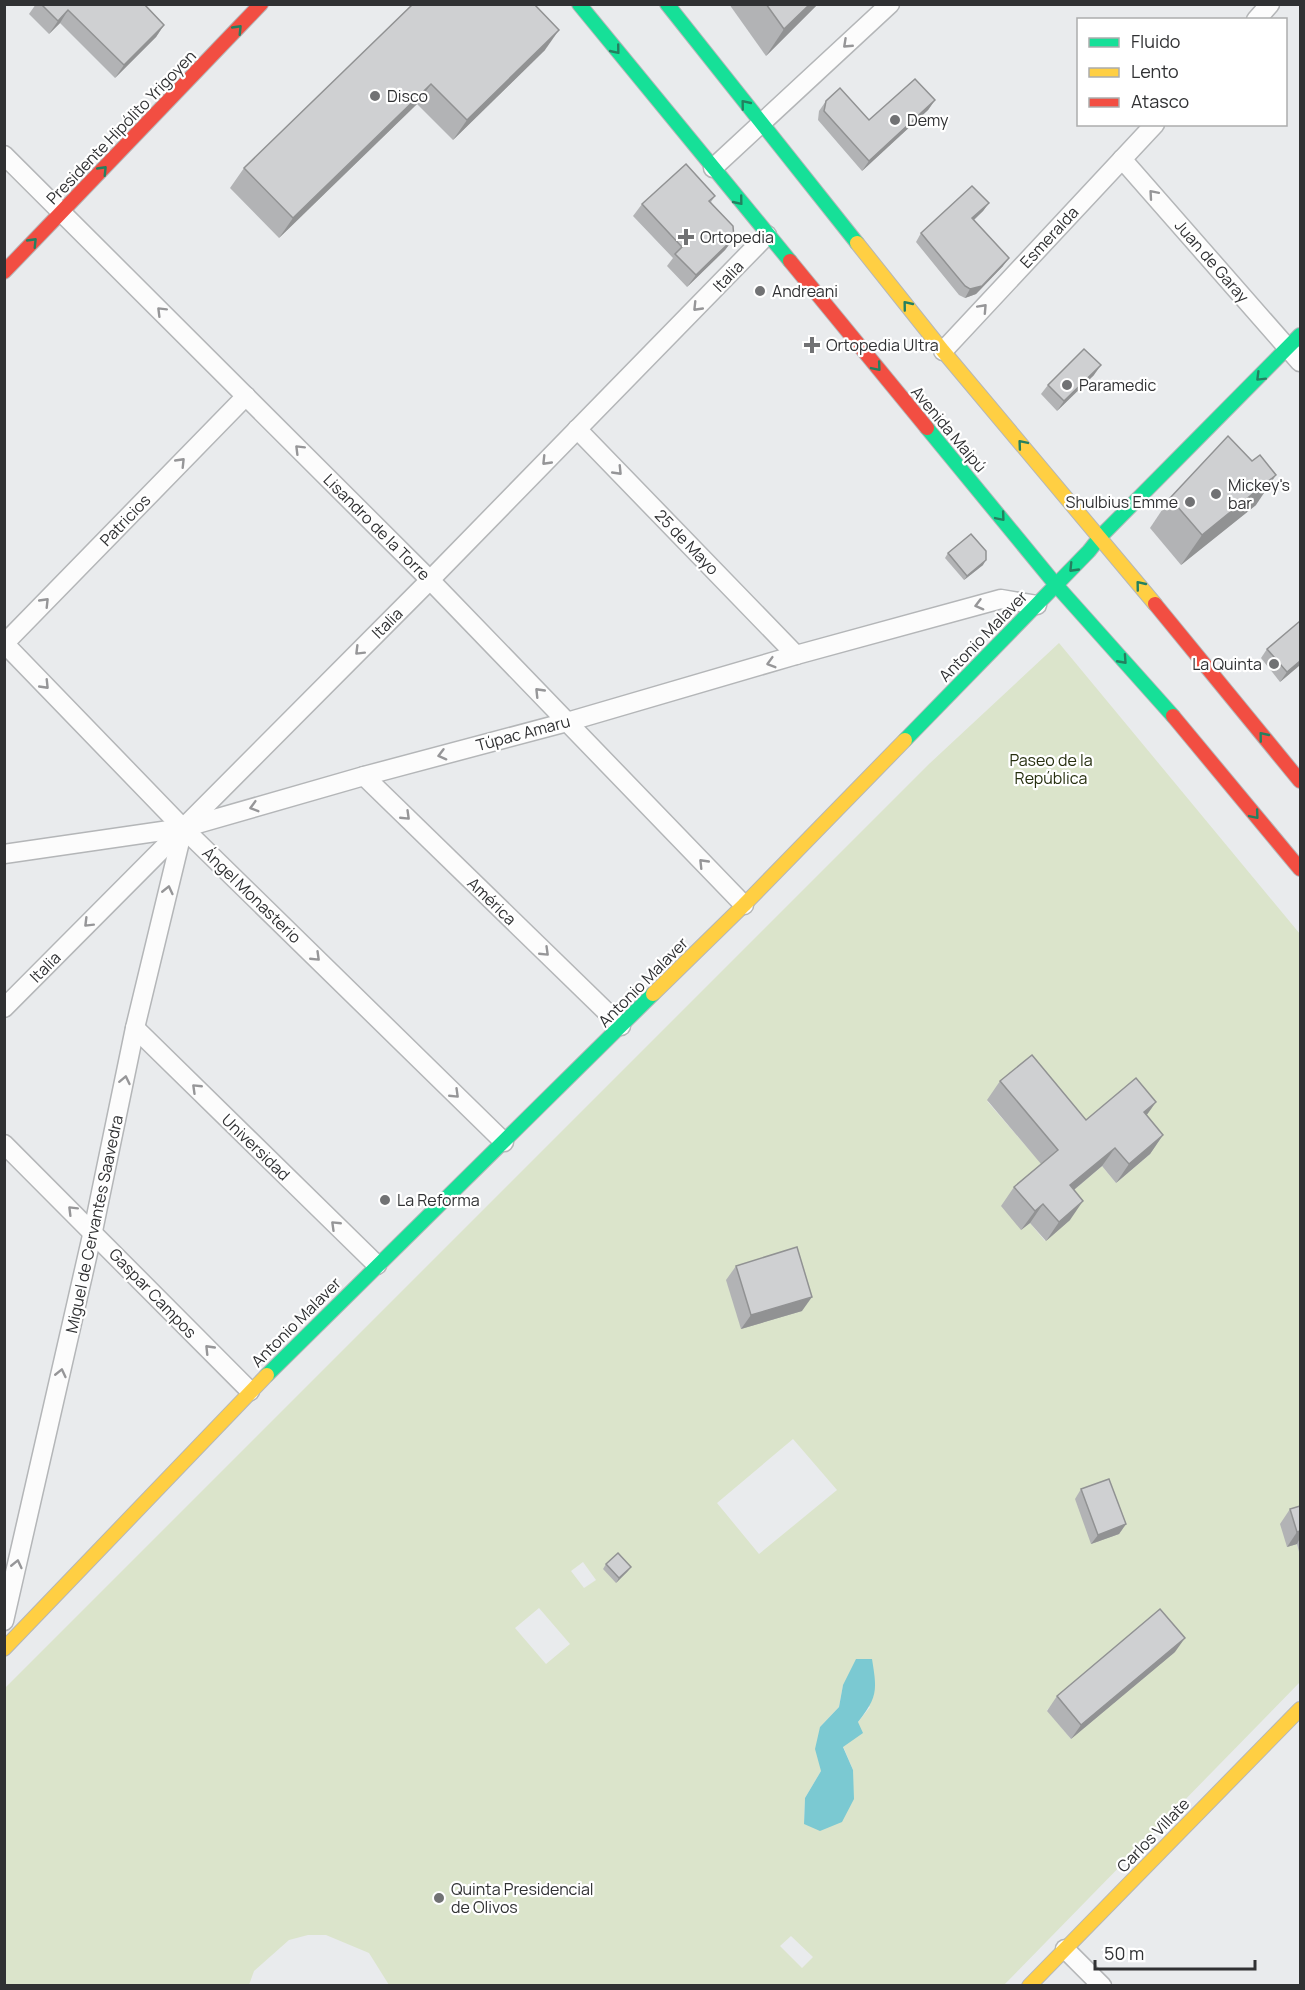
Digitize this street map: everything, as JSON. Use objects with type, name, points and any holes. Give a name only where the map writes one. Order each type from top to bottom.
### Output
[{"type":"street","name":"Presidente Hipólito Yrigoyen","points":[[4,272],[261,4]]},
{"type":"street","name":"Avenida Maipú","points":[[579,4],[1056,585],[1164,705],[1300,869]]},
{"type":"street","points":[[667,4],[943,351],[1100,537],[1300,781]]},
{"type":"street","points":[[712,168],[890,4]]},
{"type":"street","points":[[1258,18],[1270,4]]},
{"type":"street","name":"Esmeralda","points":[[943,351],[1153,126]]},
{"type":"street","name":"Lisandro de la Torre","points":[[4,154],[430,580],[744,905]]},
{"type":"street","name":"Juan de Garay","points":[[1122,159],[1294,341],[1300,362]]},
{"type":"street","name":"Italia","points":[[4,1008],[430,580],[767,235]]},
{"type":"street","name":"Antonio Malaver","points":[[6,1640],[250,1391],[744,905],[1100,537],[1294,341]]},
{"type":"street","name":"Patricios","points":[[5,643],[246,396]]},
{"type":"street","name":"25 de Mayo","points":[[577,429],[796,655]]},
{"type":"street","name":"Túpac Amaru","points":[[4,854],[183,828],[1001,599],[1036,605]]},
{"type":"street","name":"Ángel Monasterio","points":[[5,643],[183,828],[504,1142]]},
{"type":"street","name":"América","points":[[364,776],[621,1026]]},
{"type":"street","name":"Miguel de Cervantes Saavedra","points":[[4,1621],[93,1231],[135,1028],[183,828]]},
{"type":"street","name":"Universidad","points":[[135,1028],[377,1266]]},
{"type":"street","name":"Gaspar Campos","points":[[4,1144],[250,1391]]},
{"type":"street","name":"Carlos Villate","points":[[1029,1986],[1300,1709]]},
{"type":"street","points":[[1065,1949],[1102,1986]]},
{"type":"green space","name":"Paseo de la República","points":[[1059,643],[1300,934],[1300,1517],[1287,1546],[1297,1544],[1300,1556],[1300,1682],[1004,1985],[389,1985],[369,1953],[326,1935],[308,1935],[289,1940],[254,1971],[249,1985],[5,1986],[5,1688],[929,764]],"holes":[[[987,1101],[1073,1139],[1150,1154],[1116,1183],[1102,1166],[1057,1204],[1045,1241],[1030,1223],[1021,1230],[1045,1168]],[[793,1439],[837,1490],[759,1554],[717,1503]],[[583,1562],[596,1580],[584,1588],[571,1571]],[[539,1608],[570,1644],[546,1664],[515,1628]],[[1150,1623],[1071,1739],[1047,1710]],[[843,1685],[870,1707],[843,1746],[853,1770],[820,1830],[804,1823],[805,1798],[821,1771],[820,1727],[839,1707]],[[791,1936],[813,1957],[802,1968],[780,1946]]]},
{"type":"water","points":[[856,1659],[872,1659],[875,1686],[873,1699],[858,1722],[863,1733],[843,1747],[853,1770],[854,1799],[842,1822],[820,1831],[804,1824],[805,1798],[821,1771],[815,1749],[820,1727],[839,1707],[843,1685]]},
{"type":"building","points":[[41,4],[144,4],[164,25],[124,65],[68,10],[58,21]]},
{"type":"building","name":"Disco","points":[[413,4],[534,4],[559,30],[467,120],[431,84],[293,218],[244,168]]},
{"type":"building","points":[[766,4],[810,4],[784,29]]},
{"type":"building","points":[[915,79],[935,100],[869,161],[824,111],[826,101],[840,88],[869,120]]},
{"type":"building","points":[[686,164],[715,196],[709,201],[733,226],[734,238],[696,275],[675,254],[682,247],[642,204]]},
{"type":"building","points":[[972,186],[989,203],[972,218],[1009,258],[982,286],[970,289],[921,233]]},
{"type":"building","name":"Paramedic","points":[[1084,349],[1101,365],[1064,401],[1048,385]]},
{"type":"building","points":[[1228,436],[1252,461],[1260,455],[1276,475],[1202,535],[1170,498]]},
{"type":"building","points":[[971,534],[986,551],[986,560],[967,576],[948,553]]},
{"type":"building","points":[[1300,621],[1300,661],[1287,672],[1267,649]]},
{"type":"building","points":[[1032,1055],[1086,1120],[1136,1078],[1156,1102],[1144,1112],[1163,1135],[1129,1164],[1115,1148],[1070,1185],[1083,1201],[1059,1222],[1043,1204],[1035,1211],[1014,1187],[1058,1150],[1000,1081]]},
{"type":"building","points":[[797,1247],[812,1297],[751,1315],[736,1266]]},
{"type":"building","points":[[1109,1479],[1126,1524],[1098,1535],[1081,1489]]},
{"type":"building","points":[[1300,1506],[1300,1531],[1297,1532],[1290,1509]]},
{"type":"building","points":[[618,1553],[631,1567],[619,1578],[606,1564]]},
{"type":"building","points":[[1160,1609],[1185,1638],[1081,1725],[1057,1696]]},
{"type":"traffic: fast","points":[[579,4],[790,261]]},
{"type":"traffic: fast","points":[[667,4],[857,243]]},
{"type":"traffic: fast","points":[[905,740],[1100,537],[1300,335]]},
{"type":"traffic: fast","points":[[927,428],[1056,585],[1173,716]]},
{"type":"traffic: fast","points":[[267,1375],[653,994]]},
{"type":"traffic: slow","points":[[857,243],[943,351],[1155,604]]},
{"type":"traffic: slow","points":[[653,994],[744,905],[905,740]]},
{"type":"traffic: slow","points":[[4,1649],[267,1375]]},
{"type":"traffic: slow","points":[[1029,1986],[1300,1709]]},
{"type":"traffic: jam","points":[[4,272],[261,4]]},
{"type":"traffic: jam","points":[[790,261],[927,428]]},
{"type":"traffic: jam","points":[[1155,604],[1300,781]]},
{"type":"traffic: jam","points":[[1173,716],[1300,869]]},
{"type":"place","name":"Disco","points":[[375,96]]},
{"type":"place","name":"Demy","points":[[895,120]]},
{"type":"place","name":"Ortopedia","points":[[686,237]]},
{"type":"place","name":"Andreani","points":[[760,291]]},
{"type":"place","name":"Ortopedia Ultra","points":[[812,345]]},
{"type":"place","name":"Paramedic","points":[[1067,385]]},
{"type":"place","name":"Mickey's bar","points":[[1216,494]]},
{"type":"place","name":"Shulbius Emme","points":[[1190,502]]},
{"type":"place","name":"La Quinta","points":[[1274,664]]},
{"type":"place","name":"La Reforma","points":[[385,1200]]},
{"type":"place","name":"Quinta Presidencial de Olivos","points":[[439,1898]]}]
